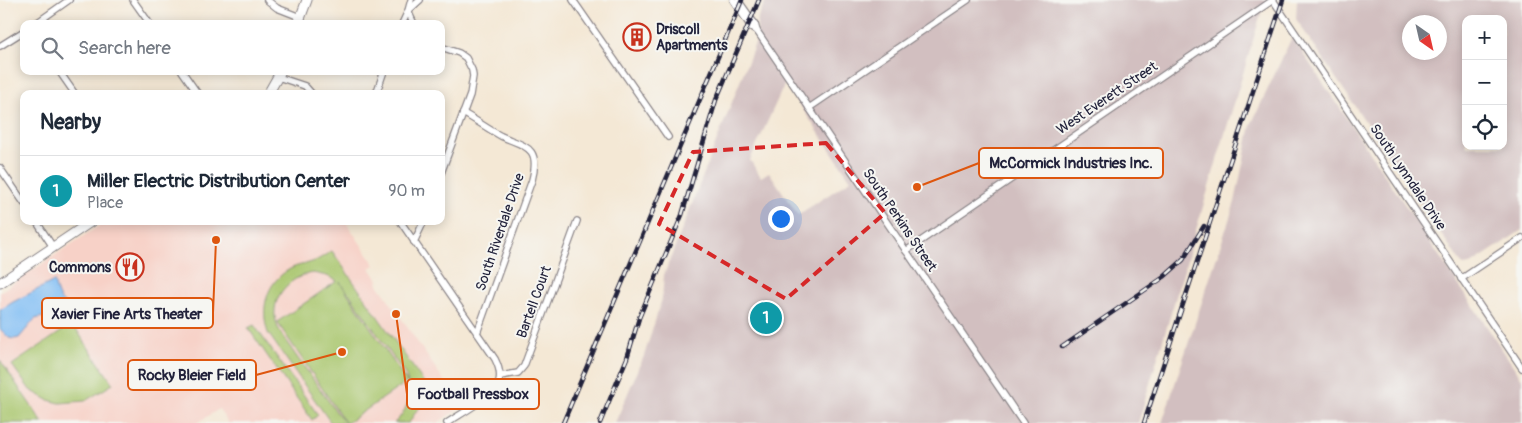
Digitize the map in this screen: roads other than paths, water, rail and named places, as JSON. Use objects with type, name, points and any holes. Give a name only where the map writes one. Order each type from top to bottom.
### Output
[{"type":"main road","points":[[299,20],[307,0]]},
{"type":"main road","points":[[270,90],[278,75]]},
{"type":"main road","points":[[0,283],[86,225]]},
{"type":"street","points":[[40,20],[69,0]]},
{"type":"street","points":[[133,0],[147,20]]},
{"type":"street","points":[[267,0],[276,8],[299,20]]},
{"type":"street","points":[[404,20],[411,0]]},
{"type":"street","points":[[408,11],[420,0]]},
{"type":"street","points":[[574,0],[668,137]]},
{"type":"street","name":"South Perkins Street","points":[[733,0],[809,108],[1023,423]]},
{"type":"street","name":"South Perkins Street","points":[[738,0],[754,24],[756,31]]},
{"type":"street","points":[[809,108],[968,0]]},
{"type":"street","name":"West Everett Street","points":[[906,251],[1273,0]]},
{"type":"street","name":"South Lynndale Drive","points":[[1273,0],[1522,368]]},
{"type":"street","points":[[408,11],[412,20]]},
{"type":"street","points":[[0,46],[20,34]]},
{"type":"street","points":[[445,48],[459,53],[466,58],[472,70],[471,88],[445,162]]},
{"type":"street","points":[[62,75],[72,90]]},
{"type":"street","points":[[185,75],[195,90]]},
{"type":"street","points":[[281,75],[305,86],[308,90]]},
{"type":"street","points":[[377,90],[383,75]]},
{"type":"street","name":"South Riverdale Drive","points":[[463,113],[503,137],[523,144],[531,153],[535,162],[532,180],[477,333]]},
{"type":"street","points":[[0,168],[20,197]]},
{"type":"street","name":"Bartell Court","points":[[500,376],[518,373],[524,366],[577,221]]},
{"type":"street","points":[[39,225],[54,247]]},
{"type":"street","points":[[403,225],[495,359],[500,376],[494,390],[447,423]]},
{"type":"street","points":[[414,242],[422,225]]},
{"type":"street","points":[[1461,279],[1522,238]]},
{"type":"water","points":[[54,281],[59,297],[71,310],[35,319],[19,338],[9,338],[0,329],[0,310]]},
{"type":"railway","points":[[563,423],[742,0]]},
{"type":"railway","points":[[600,423],[627,358],[639,318],[682,215],[716,100],[759,0]]},
{"type":"railway","points":[[1144,423],[1283,0]]},
{"type":"railway","points":[[1062,347],[1164,277],[1183,260],[1204,226]]},
{"type":"place","name":"Driscoll Apartments","points":[[637,37]]},
{"type":"place","name":"McCormick Industries Inc.","points":[[917,187]]},
{"type":"place","name":"Xavier Fine Arts Theater","points":[[216,240]]},
{"type":"place","name":"Commons","points":[[130,267]]},
{"type":"place","name":"Football Pressbox","points":[[396,314]]},
{"type":"place","name":"Miller Electric Distribution Center","points":[[766,318]]},
{"type":"place","name":"Rocky Bleier Field","points":[[342,352]]}]
